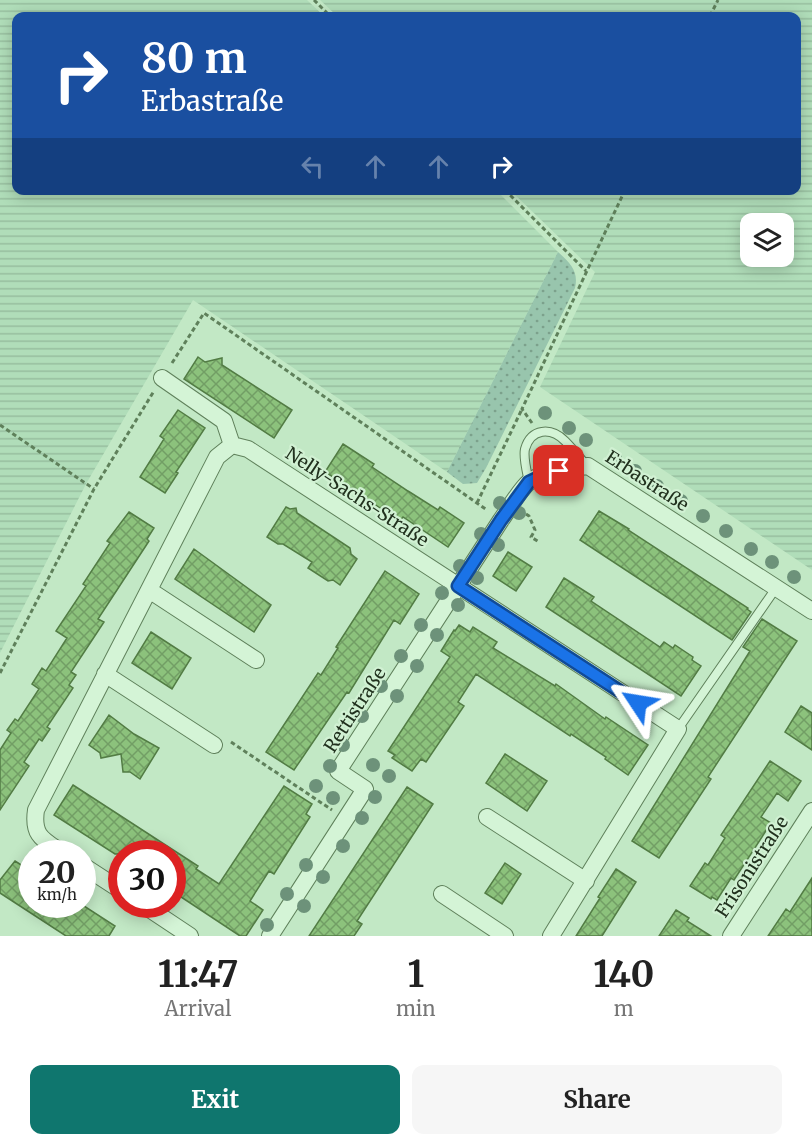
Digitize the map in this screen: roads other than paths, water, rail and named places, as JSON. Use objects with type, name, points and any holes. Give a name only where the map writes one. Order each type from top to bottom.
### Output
[{"type":"street","points":[[43,840],[34,825],[36,810],[217,457],[232,445],[224,421],[162,378]]},
{"type":"street","name":"Nelly-Sachs-Straße","points":[[232,445],[248,449],[678,729]]},
{"type":"street","name":"Erbastraße","points":[[529,482],[546,474],[588,466],[812,611]]},
{"type":"street","points":[[458,586],[529,482]]},
{"type":"street","name":"Rettistraße","points":[[270,936],[366,789],[338,771],[458,586]]},
{"type":"street","points":[[149,590],[256,660]]},
{"type":"street","points":[[105,675],[214,745]]},
{"type":"street","points":[[551,936],[678,729]]},
{"type":"street","points":[[487,817],[586,881]]},
{"type":"street","name":"Frisonistraße","points":[[730,936],[810,817]]},
{"type":"street","points":[[442,894],[505,936]]},
{"type":"street","points":[[163,918],[190,936]]},
{"type":"lane","points":[[529,482],[524,450],[531,437],[538,432],[548,430],[564,440],[588,466]]},
{"type":"lane","points":[[678,729],[776,588]]}]
